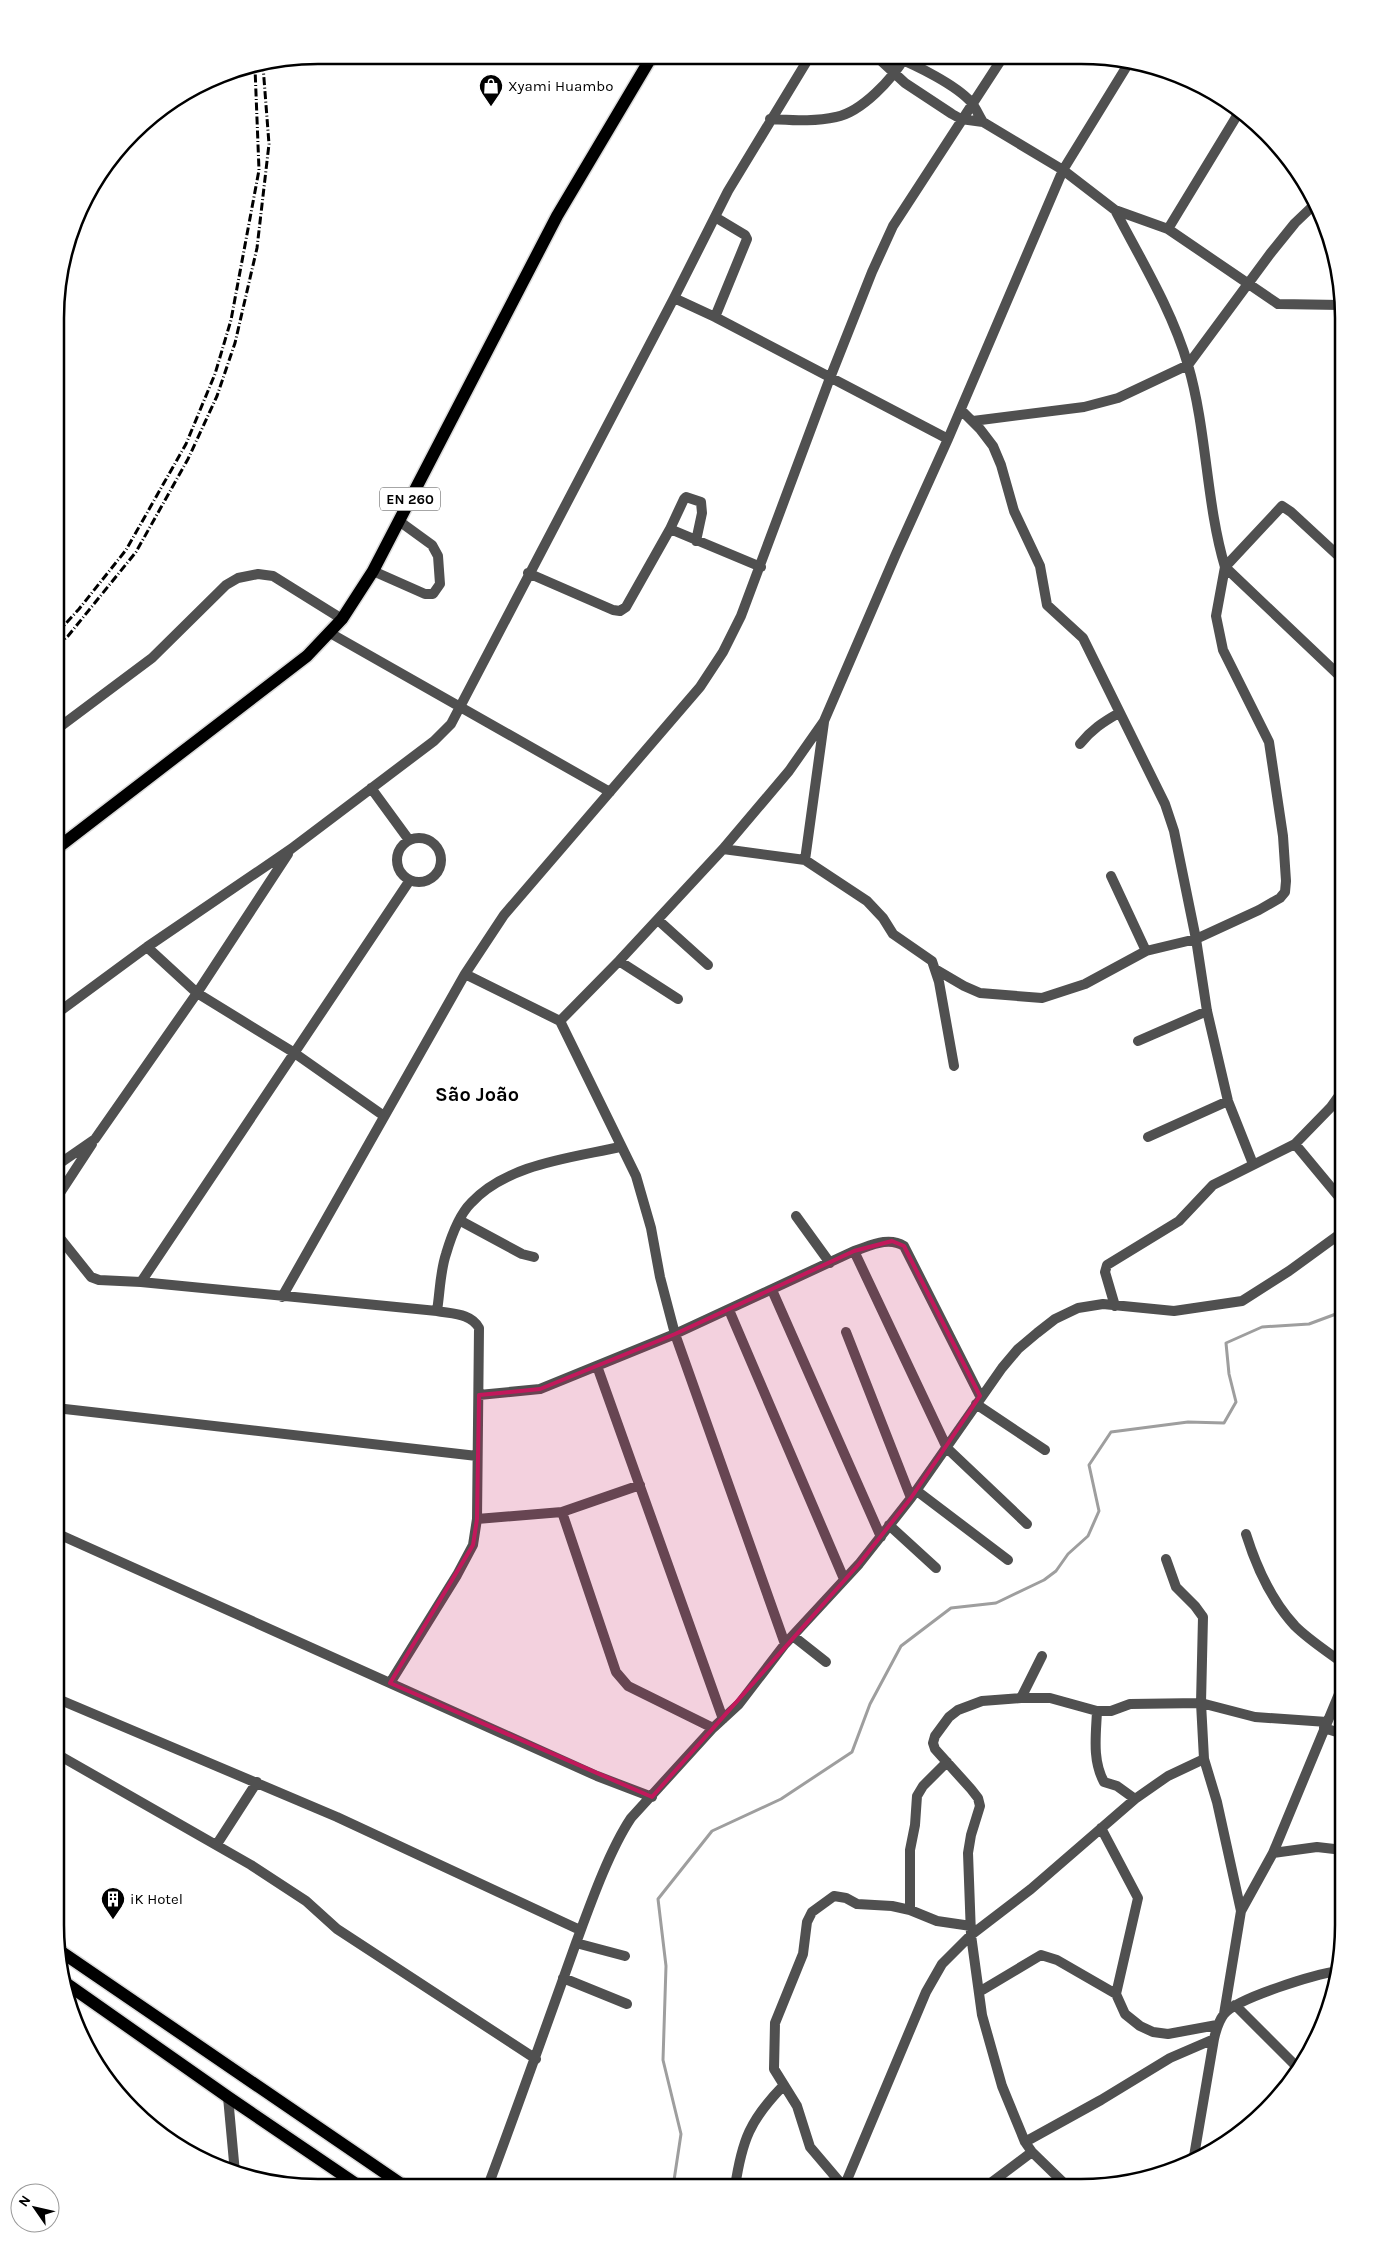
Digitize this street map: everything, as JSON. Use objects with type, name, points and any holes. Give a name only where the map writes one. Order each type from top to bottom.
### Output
[{"type":"main road","name":"EN 260","points":[[64,843],[307,656],[342,619],[372,571],[399,521],[557,216],[647,64]]},
{"type":"main road","points":[[66,1955],[394,2179]]},
{"type":"main road","points":[[71,1987],[349,2179]]},
{"type":"street","points":[[64,1008],[147,947],[291,849],[434,742],[451,724],[528,573],[674,298],[714,217],[770,119],[805,64]]},
{"type":"street","points":[[884,64],[904,83],[961,119],[983,122],[1062,170],[1115,210],[1168,229],[1278,304],[1335,305]]},
{"type":"street","points":[[770,119],[804,121],[838,117],[860,106],[895,74],[899,64]]},
{"type":"street","points":[[914,64],[963,95],[972,103],[983,122]]},
{"type":"street","points":[[282,1296],[465,974],[504,915],[700,687],[727,645],[761,567],[830,378],[872,272],[893,226],[998,64]]},
{"type":"street","points":[[560,1021],[658,920],[723,849],[789,771],[824,721],[961,410],[1062,170],[1126,68]]},
{"type":"street","points":[[1168,229],[1236,116]]},
{"type":"street","points":[[973,421],[1084,407],[1118,398],[1188,366],[1249,286],[1270,254],[1295,223],[1310,209]]},
{"type":"street","points":[[1115,210],[1172,320],[1188,366],[1205,450],[1219,546],[1226,567],[1335,671]]},
{"type":"street","points":[[714,217],[745,234],[747,239],[715,317]]},
{"type":"street","points":[[674,298],[715,317],[948,439]]},
{"type":"street","points":[[961,410],[973,421],[993,446],[1001,465],[1014,510],[1040,566],[1047,605],[1083,638],[1168,813],[1174,831],[1196,939],[1207,1011],[1228,1102],[1253,1164]]},
{"type":"street","points":[[528,573],[620,611],[626,606],[686,497],[701,502],[702,513],[696,541]]},
{"type":"street","points":[[935,969],[980,993],[1042,998],[1085,984],[1146,951],[1196,939],[1259,910],[1280,898],[1285,892],[1286,881],[1283,836],[1269,742],[1223,650],[1216,616],[1218,601],[1226,567],[1282,506],[1335,553]]},
{"type":"street","points":[[372,571],[425,594],[433,594],[440,584],[438,556],[432,545],[399,521]]},
{"type":"street","points":[[670,529],[761,567]]},
{"type":"street","points":[[64,724],[152,658],[226,585],[238,578],[258,574],[273,576],[342,619]]},
{"type":"street","points":[[330,633],[610,792]]},
{"type":"street","points":[[1080,744],[1095,727],[1119,713]]},
{"type":"street","points":[[805,860],[824,721]]},
{"type":"street","points":[[371,788],[409,840]]},
{"type":"street","points":[[417,837],[435,843],[442,855],[440,868],[432,879],[417,882],[410,880],[402,874],[398,866],[397,856],[400,849],[409,840],[417,837]]},
{"type":"street","points":[[64,1187],[95,1139],[197,994],[291,849]]},
{"type":"street","points":[[723,849],[805,860],[867,901],[883,918],[893,934],[932,961],[954,1066]]},
{"type":"street","points":[[1112,876],[1146,951]]},
{"type":"street","points":[[141,1282],[293,1052],[410,880]]},
{"type":"street","points":[[658,920],[708,965]]},
{"type":"street","points":[[147,947],[197,994],[293,1052],[384,1116]]},
{"type":"street","points":[[619,961],[678,999]]},
{"type":"street","points":[[465,974],[560,1021],[639,1185],[651,1228],[660,1277],[675,1334],[785,1644]]},
{"type":"street","points":[[1138,1041],[1207,1011]]},
{"type":"street","points":[[1115,1306],[1105,1272],[1107,1265],[1126,1252],[1166,1231],[1179,1221],[1213,1185],[1295,1144],[1335,1101]]},
{"type":"street","points":[[1148,1137],[1228,1102]]},
{"type":"street","points":[[64,1160],[95,1139]]},
{"type":"street","points":[[1295,1144],[1335,1192]]},
{"type":"street","points":[[437,1311],[445,1255],[459,1220],[470,1203],[489,1187],[516,1173],[620,1147]]},
{"type":"street","points":[[796,1216],[830,1263]]},
{"type":"street","points":[[459,1220],[522,1254],[534,1257]]},
{"type":"street","points":[[491,2179],[536,2058],[580,1930],[621,1834],[632,1818],[713,1728],[739,1704],[785,1644],[882,1537],[947,1448],[978,1400],[1018,1349],[1056,1319],[1078,1308],[1103,1304],[1174,1311],[1242,1301],[1289,1271],[1335,1238]]},
{"type":"street","points":[[479,1395],[540,1389],[675,1334],[854,1251],[892,1241],[904,1246],[978,1400],[1045,1450]]},
{"type":"street","points":[[64,1242],[91,1277],[99,1280],[141,1282],[437,1311],[467,1317],[475,1322],[479,1328],[479,1395],[477,1519],[473,1545],[457,1575],[390,1683]]},
{"type":"street","points":[[854,1251],[947,1448],[1028,1524]]},
{"type":"street","points":[[772,1290],[882,1537]]},
{"type":"street","points":[[729,1310],[844,1579]]},
{"type":"street","points":[[846,1332],[914,1495],[1008,1560]]},
{"type":"street","points":[[597,1366],[723,1718]]},
{"type":"street","points":[[64,1409],[477,1456]]},
{"type":"street","points":[[477,1519],[562,1512],[640,1485]]},
{"type":"street","points":[[562,1512],[616,1672],[628,1686],[713,1728]]},
{"type":"street","points":[[889,1525],[936,1568]]},
{"type":"street","points":[[1246,1534],[1253,1557],[1283,1611],[1296,1626],[1335,1657]]},
{"type":"street","points":[[64,1537],[598,1776],[652,1797]]},
{"type":"street","points":[[1166,1559],[1176,1587],[1196,1606],[1203,1617],[1201,1703],[1204,1759],[1217,1802],[1241,1912]]},
{"type":"street","points":[[793,1636],[826,1662]]},
{"type":"street","points":[[1021,1698],[1042,1656]]},
{"type":"street","points":[[1060,2179],[1032,2152],[1025,2142],[1002,2086],[982,2015],[971,1931],[968,1853],[971,1835],[980,1806],[978,1798],[935,1749],[933,1743],[935,1736],[949,1717],[958,1710],[982,1701],[1021,1698],[1050,1698],[1097,1711],[1111,1711],[1130,1704],[1201,1703],[1255,1717],[1326,1725],[1335,1730]]},
{"type":"street","points":[[64,1702],[346,1821],[580,1930]]},
{"type":"street","points":[[1224,2014],[1241,1912],[1273,1853],[1335,1704]]},
{"type":"street","points":[[1097,1711],[1096,1751],[1097,1766],[1101,1777],[1104,1782],[1117,1786],[1135,1799]]},
{"type":"street","points":[[64,1758],[217,1844],[306,1901],[337,1929],[536,2058]]},
{"type":"street","points":[[847,2179],[926,1992],[942,1964],[971,1931],[1031,1889],[1135,1799],[1168,1776],[1204,1759]]},
{"type":"street","points":[[910,1910],[910,1850],[915,1825],[917,1796],[923,1786],[947,1762]]},
{"type":"street","points":[[217,1844],[257,1782]]},
{"type":"street","points":[[1101,1828],[1138,1898],[1116,1994],[1117,2000],[1125,2014],[1140,2026],[1153,2032],[1168,2034],[1217,2025]]},
{"type":"street","points":[[1273,1853],[1317,1847],[1335,1849]]},
{"type":"street","points":[[837,2179],[810,2147],[796,2106],[774,2070],[775,2023],[802,1954],[807,1922],[812,1912],[834,1896],[846,1898],[857,1904],[892,1906],[910,1910],[937,1921],[971,1931]]},
{"type":"street","points":[[576,1943],[625,1956]]},
{"type":"street","points":[[979,1992],[1041,1955],[1057,1960],[1116,1994]]},
{"type":"street","points":[[1194,2153],[1217,2025],[1224,2014],[1235,2005],[1285,1986],[1330,1973]]},
{"type":"street","points":[[563,1978],[627,2004]]},
{"type":"street","points":[[1235,2005],[1293,2064]]},
{"type":"street","points":[[1025,2142],[1101,2100],[1170,2058],[1214,2039]]},
{"type":"street","points":[[736,2179],[741,2149],[752,2124],[783,2086]]},
{"type":"street","points":[[228,2097],[234,2165]]},
{"type":"street","points":[[996,2179],[1032,2152]]},
{"type":"highlighted area","points":[[892,1241],[904,1246],[980,1396],[911,1498],[859,1564],[652,1797],[390,1683],[473,1545],[477,1519],[479,1395],[540,1389],[675,1334],[854,1251]]},
{"type":"waterway","points":[[674,2179],[681,2134],[663,2060],[666,1966],[658,1899],[712,1831],[781,1799],[852,1752],[870,1704],[901,1646],[951,1608],[996,1603],[1044,1580],[1056,1571],[1068,1554],[1088,1536],[1099,1511],[1089,1465],[1111,1432],[1188,1422],[1224,1423],[1236,1402],[1229,1374],[1226,1343],[1262,1327],[1309,1324],[1335,1314]]},
{"type":"railway","points":[[64,640],[136,552],[188,459],[217,396],[235,343],[257,248],[269,144],[263,70]]},
{"type":"railway","points":[[64,625],[126,550],[186,444],[215,374],[231,320],[259,170],[255,71]]},
{"type":"place","name":"Xyami Huambo","points":[[491,107]]},
{"type":"place","name":"iK Hotel","points":[[113,1920]]},
{"type":"district","name":"São João","points":[[477,1094]]}]
